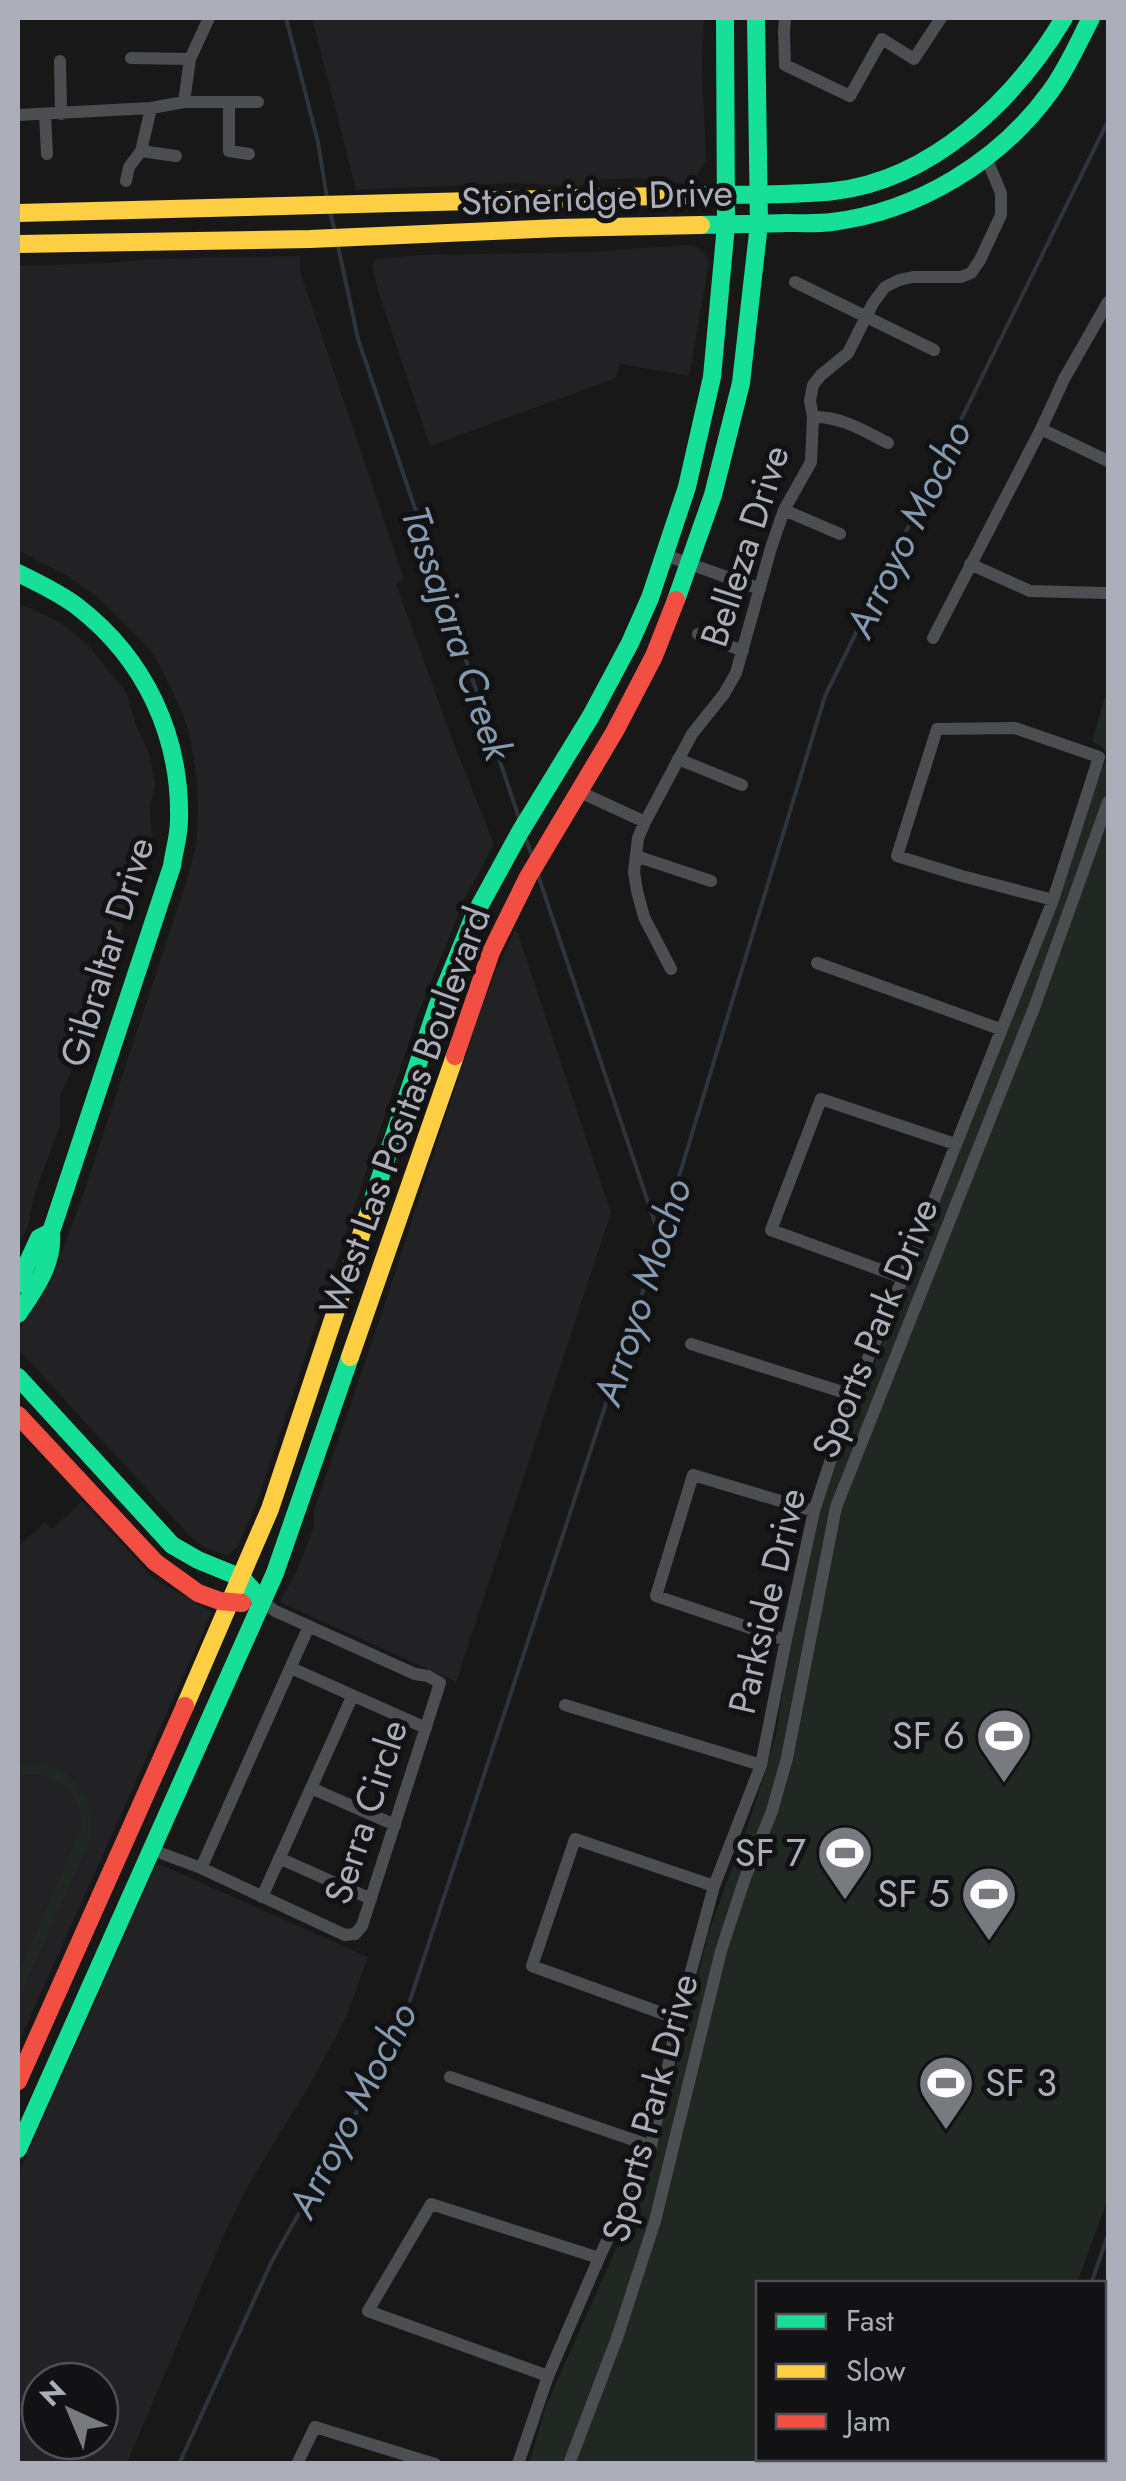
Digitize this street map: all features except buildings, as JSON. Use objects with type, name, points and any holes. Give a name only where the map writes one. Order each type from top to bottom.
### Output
[{"type":"main road","name":"West Las Positas Boulevard","points":[[18,2081],[270,1509],[437,1006],[474,916],[520,832],[592,716],[630,642],[665,556],[687,486],[712,377],[726,225],[725,18]]},
{"type":"main road","name":"West Las Positas Boulevard","points":[[19,2140],[295,1520],[499,934],[654,656],[690,564],[713,495],[741,383],[759,224],[756,18]]},
{"type":"main road","name":"Stoneridge Drive","points":[[18,213],[834,191],[884,178],[927,158],[972,128],[1012,92],[1050,45],[1064,18]]},
{"type":"main road","name":"Stoneridge Drive","points":[[18,244],[356,238],[559,228],[831,222],[917,199],[984,159],[1049,94],[1091,18]]},
{"type":"main road","points":[[458,234],[486,222],[540,218],[548,214],[559,198]]},
{"type":"main road","points":[[374,203],[387,235]]},
{"type":"main road","name":"Gibraltar Drive","points":[[18,573],[76,606],[107,631],[135,664],[164,719],[175,759],[180,801],[172,866],[50,1232],[50,1256],[18,1314]]},
{"type":"main road","name":"Gibraltar Drive","points":[[18,1284],[40,1238],[50,1232]]},
{"type":"main road","points":[[18,1377],[172,1546],[242,1578],[262,1601]]},
{"type":"main road","points":[[18,1414],[156,1564],[208,1597],[231,1604],[262,1601]]},
{"type":"street","points":[[184,102],[190,60],[209,18]]},
{"type":"street","points":[[786,18],[786,65],[850,96],[882,39],[914,59],[941,18]]},
{"type":"street","points":[[131,58],[190,60]]},
{"type":"street","points":[[60,61],[61,114]]},
{"type":"street","points":[[18,115],[151,108],[184,102],[258,102]]},
{"type":"street","points":[[229,103],[230,151],[249,154]]},
{"type":"street","points":[[126,181],[129,167],[141,152],[151,108]]},
{"type":"street","points":[[45,114],[47,154]]},
{"type":"street","points":[[141,152],[176,156]]},
{"type":"street","name":"Belleza Drive","points":[[671,969],[644,917],[637,892],[636,856],[644,822],[692,734],[724,694],[743,651],[784,510],[811,462],[810,401],[814,385],[848,353],[885,288],[898,280],[971,273],[1001,215],[1002,202],[984,159]]},
{"type":"street","points":[[796,282],[934,350]]},
{"type":"street","points":[[933,638],[1064,379],[1108,302]]},
{"type":"street","points":[[813,417],[842,421],[888,443]]},
{"type":"street","points":[[1041,429],[1108,461]]},
{"type":"street","points":[[784,510],[840,534]]},
{"type":"street","points":[[665,556],[760,589]]},
{"type":"street","points":[[970,564],[1030,590],[1105,594]]},
{"type":"street","points":[[698,634],[743,651]]},
{"type":"street","points":[[1053,900],[897,856],[936,730],[1016,728],[1101,763]]},
{"type":"street","points":[[678,759],[742,784]]},
{"type":"street","name":"Parkside Drive","points":[[518,2464],[548,2376],[651,2146],[678,2020],[714,1886],[761,1765],[814,1511],[852,1395],[903,1278],[1053,900],[1101,763]]},
{"type":"street","points":[[580,792],[644,822]]},
{"type":"street","name":"Sports Park Drive","points":[[569,2464],[617,2338],[650,2236],[722,1952],[745,1878],[772,1812],[787,1758],[836,1507],[1034,1008],[1108,802]]},
{"type":"street","points":[[636,856],[711,881]]},
{"type":"street","points":[[817,963],[1000,1029]]},
{"type":"street","points":[[903,1278],[771,1230],[821,1099],[955,1144]]},
{"type":"street","points":[[691,1344],[852,1395]]},
{"type":"street","points":[[786,1640],[656,1596],[693,1475],[814,1511]]},
{"type":"street","name":"Serra Circle","points":[[150,1848],[346,1935],[355,1934],[362,1926],[440,1683],[275,1611],[262,1601]]},
{"type":"street","points":[[201,1868],[309,1626]]},
{"type":"street","points":[[291,1668],[426,1728]]},
{"type":"street","points":[[262,1898],[352,1697]]},
{"type":"street","points":[[565,1704],[761,1765]]},
{"type":"street","points":[[311,1788],[394,1825]]},
{"type":"street","points":[[678,2020],[532,1966],[575,1839],[714,1886]]},
{"type":"street","points":[[280,1858],[371,1899]]},
{"type":"street","points":[[450,2077],[651,2146]]},
{"type":"street","points":[[548,2376],[368,2312],[431,2204],[599,2258]]},
{"type":"street","points":[[297,2464],[315,2428],[434,2464]]},
{"type":"shaded area","points":[[312,18],[704,18],[706,161],[687,183],[650,182],[641,178],[593,180],[579,186],[514,183],[356,190]]},
{"type":"shaded area","points":[[687,245],[703,252],[709,264],[689,376],[620,364],[616,378],[430,446],[378,291],[372,264],[375,259]]},
{"type":"shaded area","points":[[300,256],[300,271],[404,579],[396,584],[494,844],[465,898],[420,1009],[258,1500],[238,1546],[224,1555],[189,1535],[18,1349],[18,1332],[51,1281],[84,1192],[189,873],[198,811],[190,737],[157,660],[101,600],[69,577],[18,550],[18,266]]},
{"type":"shaded area","points":[[18,605],[61,623],[89,646],[119,683],[128,696],[149,752],[155,784],[150,808],[151,846],[124,916],[114,964],[101,977],[94,992],[89,1030],[60,1096],[60,1126],[34,1195],[28,1227],[18,1246]]},
{"type":"shaded area","points":[[1108,686],[1108,2199],[1078,2281],[756,2281],[756,2461],[1011,2463],[529,2464],[545,2408],[649,2175],[708,1934],[776,1735],[820,1510],[1105,763],[1105,751],[1092,742]]},
{"type":"shaded area","points":[[516,928],[611,1213],[456,1682],[280,1602],[314,1526],[314,1511],[478,1018]]},
{"type":"shaded area","points":[[82,1501],[153,1578],[212,1612],[18,2044],[18,1547],[45,1522],[52,1529]]},
{"type":"shaded area","points":[[33,1763],[72,1778],[86,1798],[91,1825],[90,1840],[18,2001],[18,1975],[81,1828],[76,1803],[63,1785],[42,1776],[18,1776],[18,1765]]},
{"type":"shaded area","points":[[157,1863],[368,1957],[347,2015],[314,2078],[250,2182],[223,2237],[127,2463],[18,2463],[18,2175]]},
{"type":"waterway","name":"Tassajara Creek","points":[[286,18],[318,142],[327,198]]},
{"type":"waterway","name":"Arroyo Mocho","points":[[179,2464],[272,2261],[397,2040],[660,1239],[825,696],[1108,121]]},
{"type":"waterway","name":"Tassajara Creek","points":[[330,212],[335,232]]},
{"type":"waterway","name":"Tassajara Creek","points":[[338,246],[358,339],[519,818]]},
{"type":"waterway","name":"Tassajara Creek","points":[[525,837],[532,856]]},
{"type":"waterway","name":"Tassajara Creek","points":[[538,875],[659,1235]]},
{"type":"waterway","points":[[1092,2281],[1108,2235]]},
{"type":"traffic: fast","points":[[367,1217],[437,1007],[474,916],[630,643],[650,598],[687,487],[712,377],[726,225],[725,18]]},
{"type":"traffic: fast","points":[[676,600],[713,495],[741,383],[759,224],[756,18]]},
{"type":"traffic: fast","points":[[696,195],[834,191],[870,184],[905,171],[968,131],[996,105],[1022,78],[1064,18]]},
{"type":"traffic: fast","points":[[701,225],[832,222],[895,207],[954,179],[1007,140],[1030,117],[1062,74],[1091,18]]},
{"type":"traffic: fast","points":[[18,573],[78,607],[102,628],[140,675],[166,729],[178,789],[179,820],[172,866],[51,1232],[50,1254],[37,1285],[18,1314]]},
{"type":"traffic: fast","points":[[18,1284],[39,1238],[51,1232]]},
{"type":"traffic: fast","points":[[18,2149],[275,1573],[350,1357]]},
{"type":"traffic: fast","points":[[18,1377],[172,1545],[242,1578],[262,1601]]},
{"type":"traffic: slow","points":[[18,213],[696,195]]},
{"type":"traffic: slow","points":[[18,244],[310,239],[701,225]]},
{"type":"traffic: slow","points":[[350,1357],[455,1056]]},
{"type":"traffic: slow","points":[[185,1706],[270,1509],[367,1217]]},
{"type":"traffic: jam","points":[[455,1056],[491,952],[528,877],[615,731],[654,656],[676,600]]},
{"type":"traffic: jam","points":[[18,1415],[155,1562],[198,1593],[242,1603]]},
{"type":"traffic: jam","points":[[18,2081],[185,1706]]},
{"type":"place","name":"SF 6","points":[[1004,1785]]},
{"type":"place","name":"SF 7","points":[[845,1902]]},
{"type":"place","name":"SF 5","points":[[989,1943]]},
{"type":"place","name":"SF 3","points":[[946,2132]]}]
